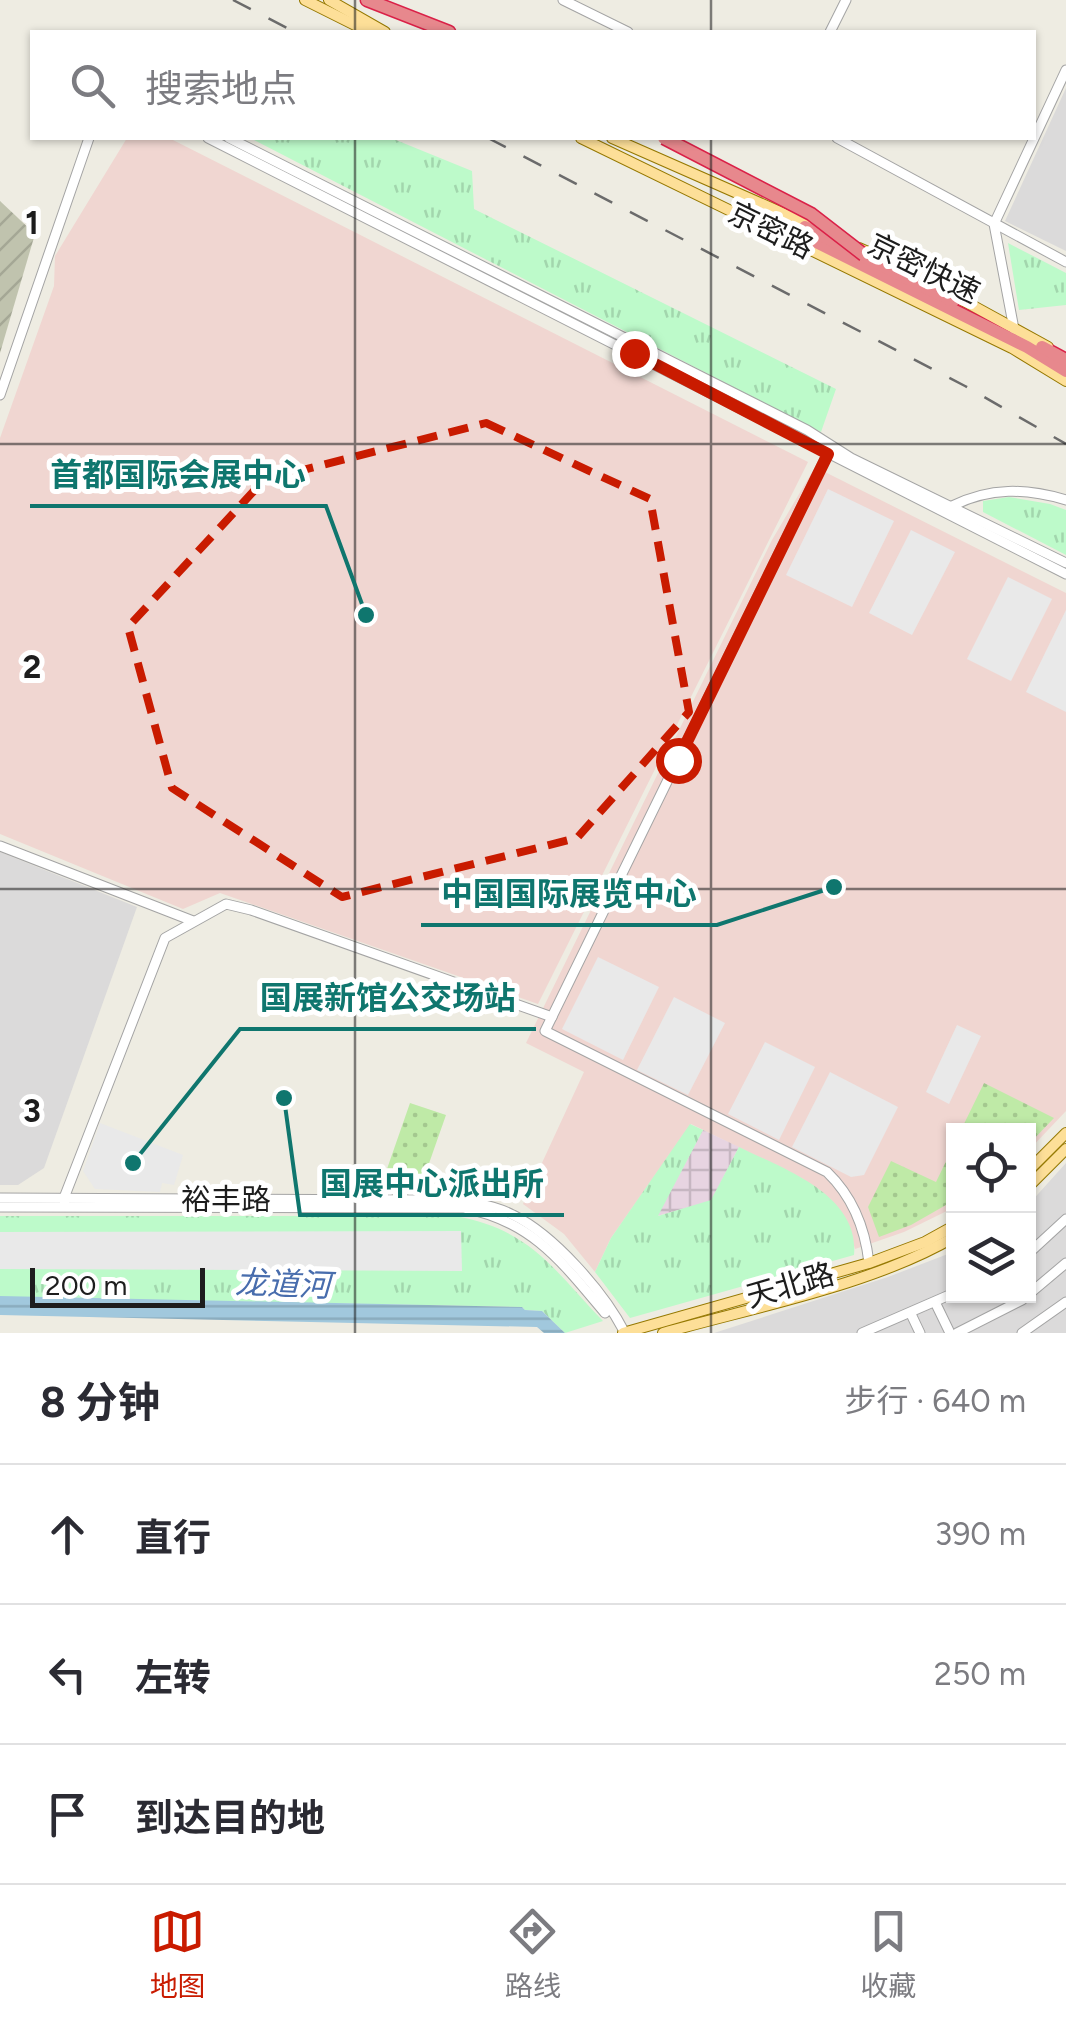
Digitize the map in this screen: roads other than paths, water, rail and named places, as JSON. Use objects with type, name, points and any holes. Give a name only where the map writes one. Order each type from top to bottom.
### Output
[{"type":"highway","points":[[366,0],[444,30]]},
{"type":"highway","points":[[668,140],[811,214],[864,256]]},
{"type":"highway","name":"京密快速","points":[[1066,358],[864,256],[759,210],[1066,371]]},
{"type":"main road","points":[[305,0],[365,30]]},
{"type":"main road","points":[[329,0],[382,30]]},
{"type":"main road","name":"京密路","points":[[584,140],[1012,348],[1066,381]]},
{"type":"main road","name":"京密路","points":[[616,140],[902,267],[1066,358]]},
{"type":"main road","points":[[1036,1163],[1066,1133]]},
{"type":"main road","points":[[1036,1179],[1066,1149]]},
{"type":"main road","name":"天北路","points":[[624,1333],[868,1262],[926,1242],[946,1231]]},
{"type":"main road","name":"天北路","points":[[663,1333],[873,1274],[946,1242]]},
{"type":"street","points":[[563,0],[624,30]]},
{"type":"street","points":[[591,14],[598,0]]},
{"type":"street","points":[[831,30],[846,0]]},
{"type":"street","points":[[1036,134],[1066,70]]},
{"type":"street","points":[[0,395],[87,140]]},
{"type":"street","points":[[212,140],[1066,574]]},
{"type":"street","points":[[233,140],[807,430],[851,458],[1066,563]]},
{"type":"street","points":[[841,140],[1066,262]]},
{"type":"street","points":[[1014,329],[994,224],[1033,140]]},
{"type":"street","points":[[828,454],[545,1031],[828,1172],[854,1203],[868,1262]]},
{"type":"street","points":[[952,506],[970,497],[1012,490],[1066,500]]},
{"type":"street","points":[[0,846],[193,921]]},
{"type":"street","points":[[64,1202],[165,938],[226,904],[552,1017]]},
{"type":"street","name":"裕丰路","points":[[0,1198],[64,1202],[445,1200],[485,1205],[518,1217],[554,1245],[597,1292],[624,1333]]},
{"type":"street","name":"裕丰路","points":[[0,1207],[64,1202]]},
{"type":"street","points":[[1036,1247],[1066,1219]]},
{"type":"street","points":[[936,1302],[960,1332],[1022,1300],[1066,1263]]},
{"type":"street","points":[[862,1333],[946,1297]]},
{"type":"street","points":[[1022,1333],[1066,1302]]},
{"type":"street","points":[[911,1314],[920,1333]]},
{"type":"water","name":"龙道河","points":[[0,1296],[522,1307],[542,1311],[565,1333],[544,1333],[537,1327],[0,1315]]},
{"type":"railway","points":[[233,0],[291,30]]},
{"type":"railway","points":[[492,140],[965,386],[1066,444]]},
{"type":"place","name":"首都国际会展中心","points":[[366,615]]},
{"type":"place","name":"中国国际展览中心","points":[[834,887]]},
{"type":"place","name":"国展中心派出所","points":[[284,1098]]},
{"type":"place","name":"国展新馆公交场站","points":[[133,1163]]}]
